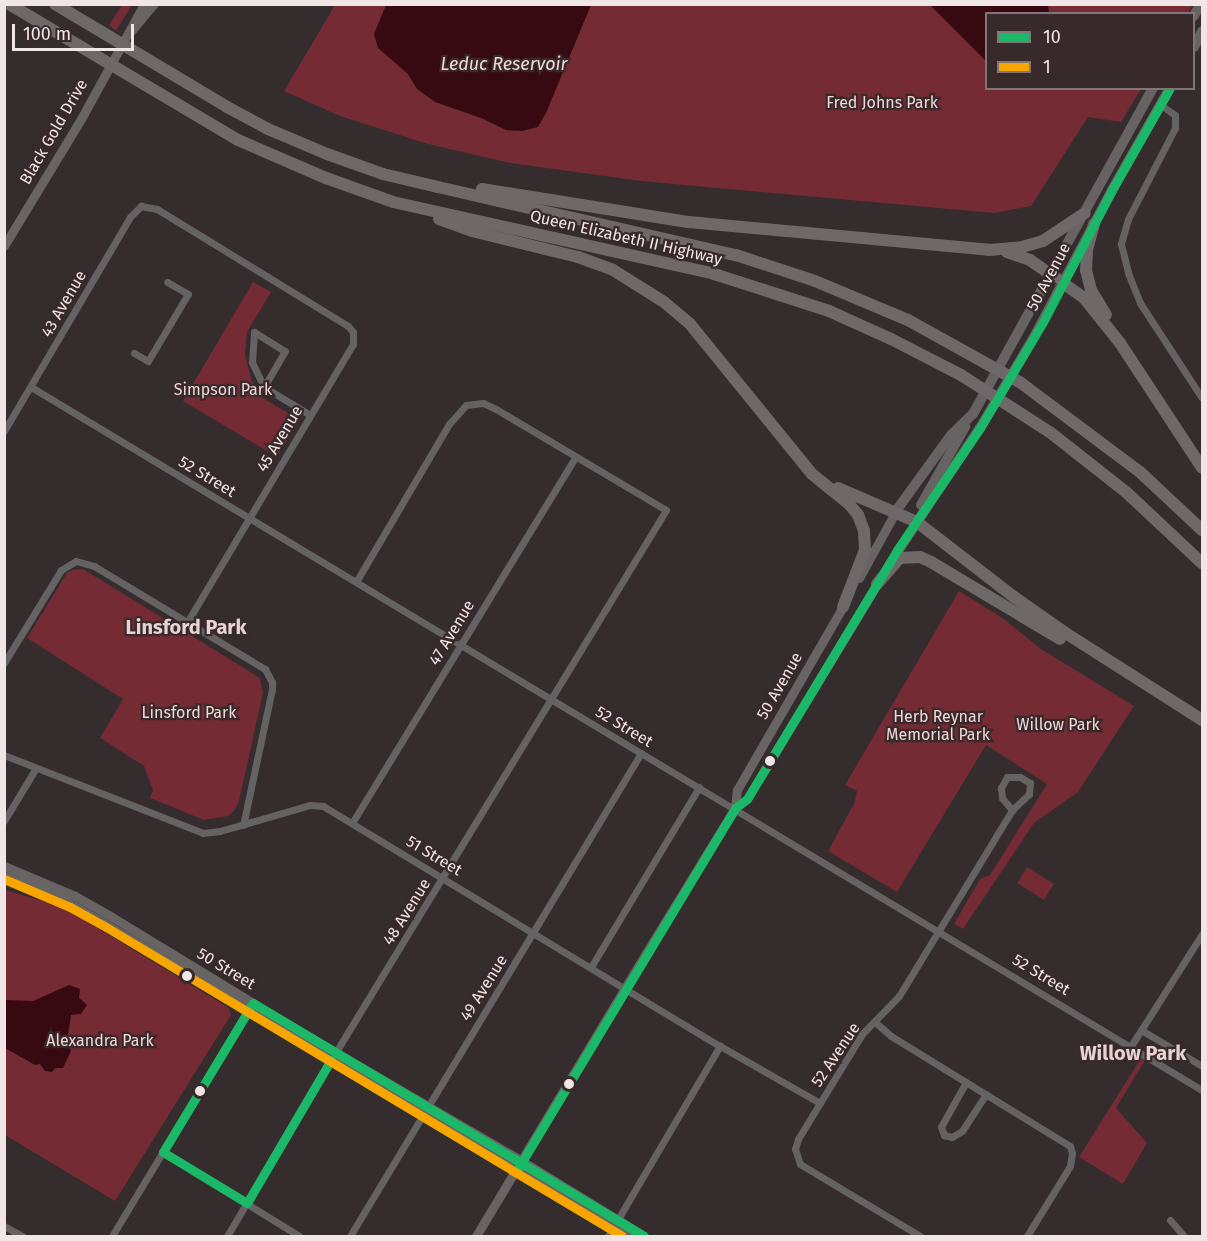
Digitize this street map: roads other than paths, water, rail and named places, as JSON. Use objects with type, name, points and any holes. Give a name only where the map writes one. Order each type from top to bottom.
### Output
[{"type":"highway","name":"Queen Elizabeth II Highway","points":[[9,4],[139,84],[280,161],[393,202],[668,262],[767,289],[829,311],[961,375],[1007,402],[1095,466],[1203,563]]},
{"type":"highway","name":"Queen Elizabeth II Highway","points":[[55,4],[268,129],[383,174],[736,255],[815,281],[870,303],[973,355],[1021,383],[1114,451],[1203,530]]},
{"type":"highway","points":[[383,174],[689,222],[1003,250],[1030,260],[1084,298],[1120,343],[1203,468]]},
{"type":"highway","points":[[393,202],[472,231],[578,257],[613,270],[642,286],[690,324],[813,474],[850,505],[863,525],[865,550],[843,607]]},
{"type":"highway","points":[[1003,250],[1043,241],[1085,213]]},
{"type":"highway","points":[[1094,224],[1086,260],[1087,280],[1120,343]]},
{"type":"highway","points":[[777,431],[811,468],[832,484],[853,496],[917,522],[1030,609],[1202,720]]},
{"type":"highway","points":[[877,584],[900,558],[910,556],[931,562],[1136,684],[1202,720]]},
{"type":"main road","name":"Black Gold Drive","points":[[4,246],[144,4]]},
{"type":"main road","name":"Black Gold Drive","points":[[129,33],[141,23],[154,4]]},
{"type":"main road","points":[[1195,45],[1203,31]]},
{"type":"main road","name":"50 Avenue","points":[[735,808],[736,790],[896,512],[951,435],[973,414],[1152,90]]},
{"type":"main road","name":"50 Avenue","points":[[476,1236],[735,808],[747,799],[877,584],[981,428],[1028,348],[1169,90]]},
{"type":"main road","points":[[1028,348],[1055,288],[1052,274]]},
{"type":"main road","points":[[917,522],[918,510],[928,490],[973,414]]},
{"type":"main road","points":[[827,633],[842,642]]},
{"type":"main road","name":"50 Street","points":[[4,866],[75,896],[424,1110],[517,1170],[644,1236]]},
{"type":"main road","name":"50 Street","points":[[4,876],[34,886],[73,905],[251,1006]]},
{"type":"main road","name":"50 Street","points":[[424,1110],[522,1161],[616,1223],[628,1236]]},
{"type":"street","points":[[1161,105],[1175,115],[1174,128],[1128,219],[1121,244],[1128,273],[1140,303],[1203,398]]},
{"type":"street","name":"43 Avenue","points":[[4,431],[130,217],[141,206],[157,209],[341,321],[353,332]]},
{"type":"street","points":[[134,353],[148,361],[188,294],[167,282]]},
{"type":"street","points":[[264,387],[285,351],[254,332],[252,362],[264,387],[310,415]]},
{"type":"street","name":"45 Avenue","points":[[187,622],[353,344],[353,332]]},
{"type":"street","name":"52 Street","points":[[31,387],[1203,1089]]},
{"type":"street","points":[[356,582],[449,424],[466,405],[483,403],[575,457]]},
{"type":"street","name":"48 Avenue","points":[[227,1236],[666,510],[575,457]]},
{"type":"street","name":"47 Avenue","points":[[352,823],[575,457]]},
{"type":"street","points":[[4,663],[61,570],[76,561],[94,566],[265,669],[272,682],[243,825]]},
{"type":"street","name":"49 Avenue","points":[[350,1236],[641,753]]},
{"type":"street","name":"51 Street","points":[[4,755],[196,831],[211,833],[317,804],[534,932],[720,1046],[820,1103]]},
{"type":"street","points":[[4,821],[36,768]]},
{"type":"street","points":[[1007,777],[1020,777],[1030,783],[1029,795],[1012,810],[1002,798],[1001,788],[1007,777]]},
{"type":"street","points":[[591,967],[699,787]]},
{"type":"street","name":"52 Avenue","points":[[920,1236],[800,1164],[795,1149],[798,1138],[862,1034],[899,996],[1012,810]]},
{"type":"street","points":[[1131,1046],[1203,934]]},
{"type":"street","points":[[112,1236],[251,1006]]},
{"type":"street","points":[[875,1022],[891,1036],[1064,1141],[1072,1153],[1070,1167],[1027,1236]]},
{"type":"street","points":[[1141,1030],[1203,1066]]},
{"type":"street","points":[[608,1236],[720,1046]]},
{"type":"street","points":[[966,1082],[941,1126],[944,1135],[952,1137],[962,1131],[986,1094]]},
{"type":"street","points":[[163,1152],[299,1236]]},
{"type":"street","points":[[1170,1220],[1184,1236]]},
{"type":"street","points":[[4,1226],[22,1236]]},
{"type":"water","name":"Leduc Reservoir","points":[[386,4],[591,5],[546,113],[538,127],[522,131],[506,130],[481,118],[435,102],[417,89],[408,74],[378,48],[374,34]]},
{"type":"water","points":[[930,5],[1048,5],[1049,12],[985,12],[985,60]]},
{"type":"water","points":[[69,985],[80,989],[79,998],[87,1005],[81,1014],[71,1015],[68,1034],[64,1041],[71,1051],[63,1068],[55,1068],[52,1072],[45,1071],[40,1064],[35,1065],[5,1048],[5,1000],[33,1001]]},
{"type":"district","name":"Linsford Park","points":[[186,627]]},
{"type":"district","name":"Willow Park","points":[[1133,1053]]},
{"type":"park label","name":"Fred Johns Park","points":[[882,103]]},
{"type":"park label","name":"Simpson Park","points":[[223,390]]},
{"type":"park label","name":"Herb Reynar Memorial Park","points":[[938,726]]},
{"type":"park label","name":"Alexandra Park","points":[[100,1041]]}]
